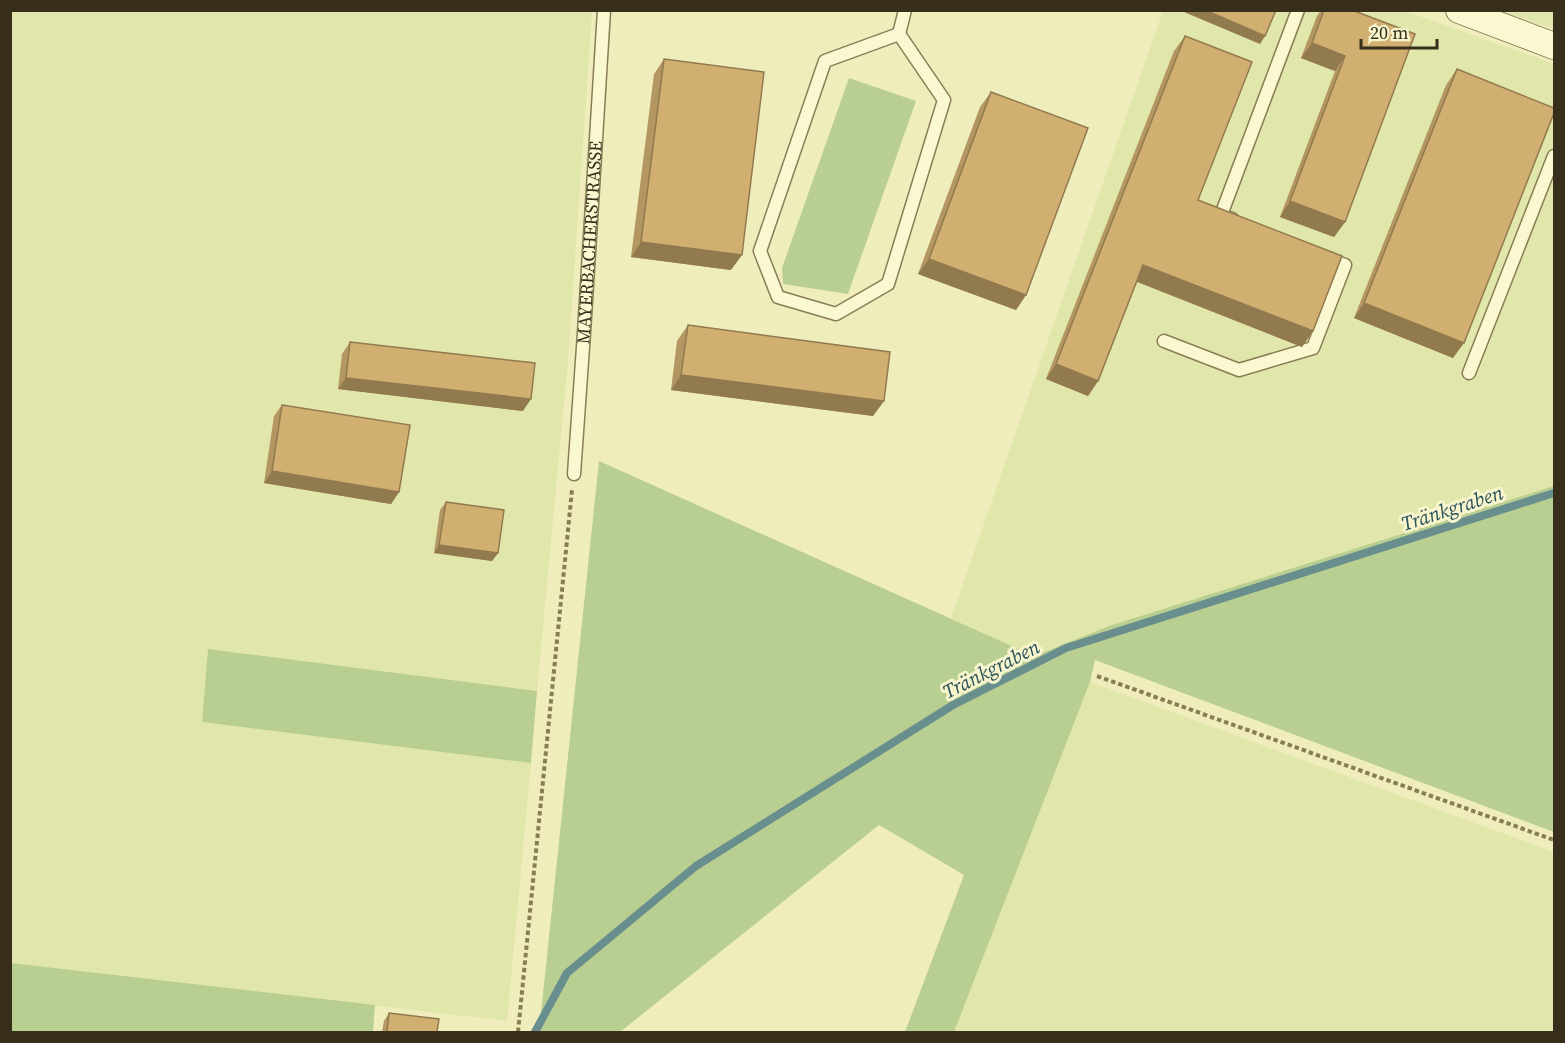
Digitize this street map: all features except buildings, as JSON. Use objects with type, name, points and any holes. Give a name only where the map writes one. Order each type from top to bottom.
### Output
[{"type":"street","points":[[1459,10],[1554,46]]},
{"type":"lane","name":"MAYERBACHERSTRASSE","points":[[574,474],[604,10]]},
{"type":"lane","points":[[899,34],[825,61],[760,251],[778,297],[836,314],[888,284],[944,100],[899,34],[905,10]]},
{"type":"lane","points":[[1242,223],[1221,214],[1298,10]]},
{"type":"lane","points":[[1469,373],[1554,156]]},
{"type":"lane","points":[[1164,341],[1239,370],[1313,348],[1345,265],[1314,253]]},
{"type":"path","points":[[518,1032],[574,474]]},
{"type":"path","points":[[1098,676],[1554,840]]},
{"type":"green space","points":[[11,11],[592,11],[568,360],[537,691],[208,649],[203,722],[531,763],[507,1021],[11,963]]},
{"type":"green space","points":[[1163,11],[1405,11],[1554,64],[1554,486],[1109,626],[1034,656],[951,618]]},
{"type":"green space","points":[[1501,11],[1554,11],[1554,29]]},
{"type":"green space","points":[[849,78],[916,101],[848,294],[783,284],[782,268]]},
{"type":"green space","points":[[599,461],[1034,656],[1109,626],[1554,486],[1554,832],[1095,660],[1090,682],[954,1032],[905,1032],[964,875],[879,825],[620,1032],[539,1032]]},
{"type":"green space","points":[[208,649],[537,691],[531,763],[202,722]]},
{"type":"green space","points":[[1090,682],[1554,852],[1554,1032],[954,1032]]},
{"type":"green space","points":[[11,963],[375,1005],[373,1032],[11,1032]]},
{"type":"waterway","name":"Tränkgraben","points":[[535,1032],[567,973],[696,866],[953,705],[1066,648],[1554,493]]}]
